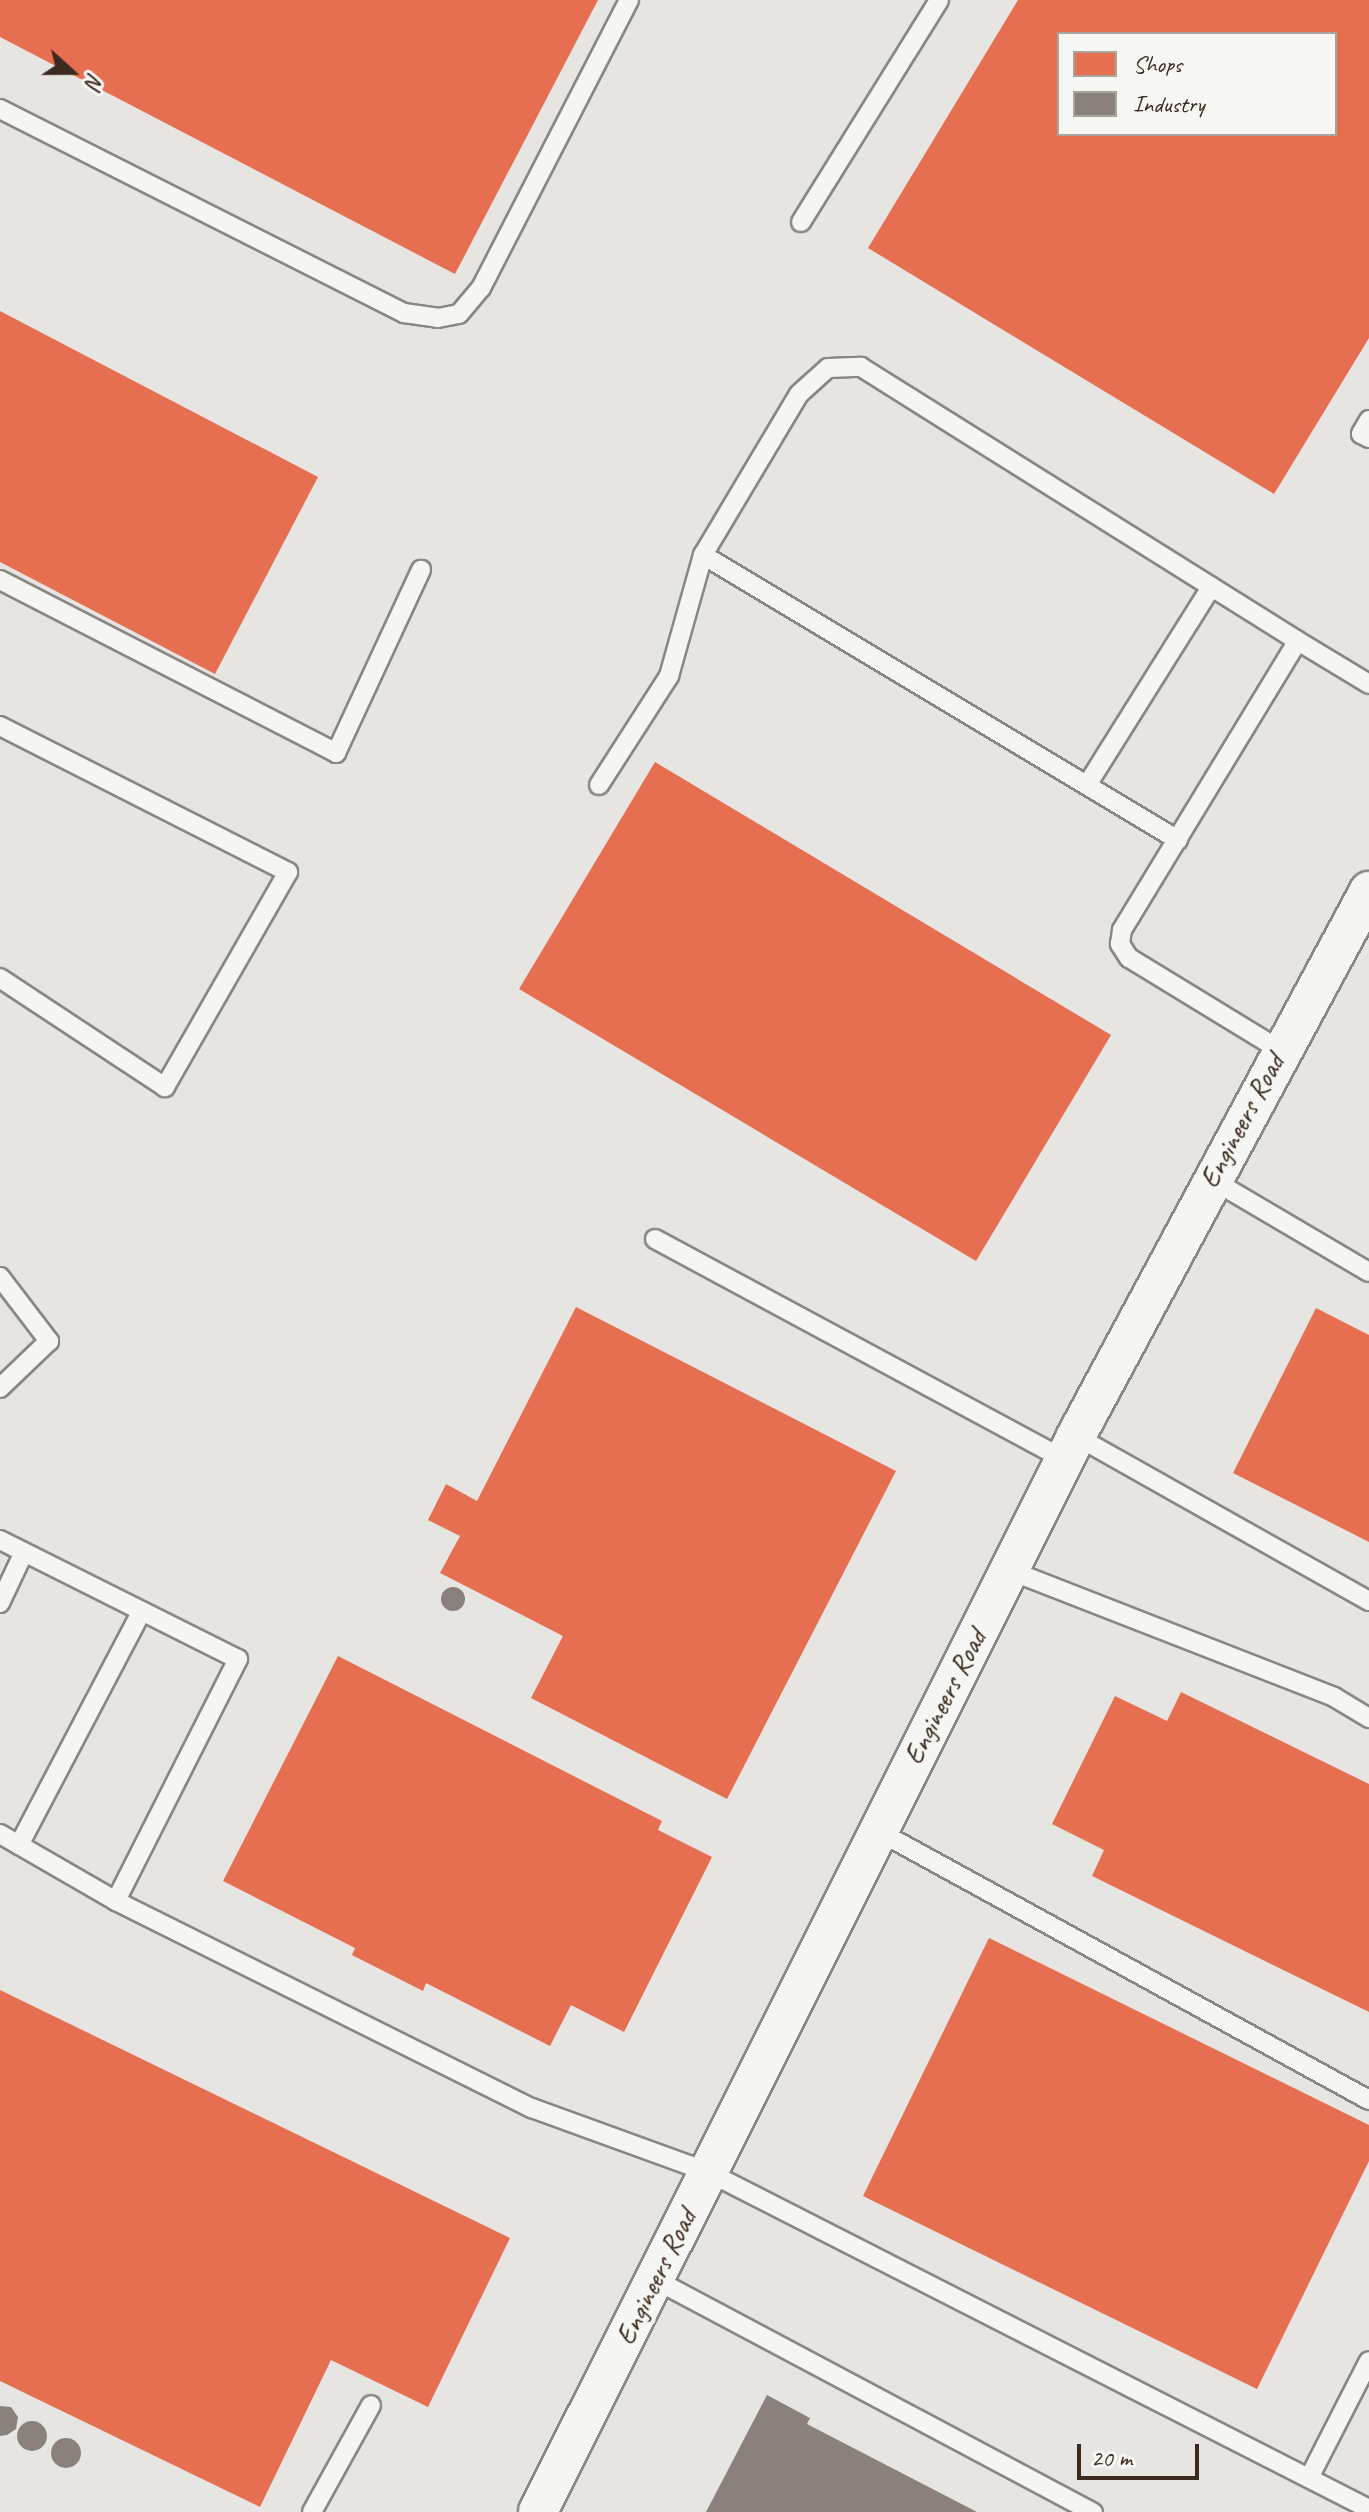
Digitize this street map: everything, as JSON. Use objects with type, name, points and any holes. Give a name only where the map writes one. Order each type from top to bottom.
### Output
[{"type":"street","name":"Engineers Road","points":[[538,2512],[1070,1448],[1280,1050],[1369,891]]},
{"type":"lane","points":[[0,109],[404,313],[438,318],[459,314],[481,288],[629,0]]},
{"type":"lane","points":[[801,222],[939,0]]},
{"type":"lane","points":[[599,785],[669,676],[703,555],[799,394],[828,368],[861,367],[1369,684]]},
{"type":"lane","points":[[1369,420],[1361,434],[1369,438]]},
{"type":"lane","points":[[703,555],[1178,840]]},
{"type":"lane","points":[[0,580],[336,753],[421,570]]},
{"type":"lane","points":[[1087,785],[1211,587]]},
{"type":"lane","points":[[1280,1050],[1129,958],[1120,944],[1122,930],[1298,641]]},
{"type":"lane","points":[[0,726],[288,872],[165,1087],[0,978]]},
{"type":"lane","points":[[1211,1179],[1369,1272]]},
{"type":"lane","points":[[655,1239],[1369,1601]]},
{"type":"lane","points":[[0,1277],[49,1341],[0,1388]]},
{"type":"lane","points":[[0,1540],[238,1659],[116,1901]]},
{"type":"lane","points":[[0,1603],[24,1552]]},
{"type":"lane","points":[[1009,1570],[1334,1697],[1369,1718]]},
{"type":"lane","points":[[19,1845],[142,1611]]},
{"type":"lane","points":[[878,1831],[1369,2100]]},
{"type":"lane","points":[[0,1834],[116,1901],[532,2108],[708,2172],[1369,2509]]},
{"type":"lane","points":[[654,2279],[1093,2512]]},
{"type":"lane","points":[[1309,2478],[1369,2361]]},
{"type":"lane","points":[[312,2512],[371,2405]]},
{"type":"shaded area","points":[[0,0],[1369,0],[1369,2512],[0,2512]]},
{"type":"building: Shops","points":[[0,0],[598,0],[455,274],[0,37]]},
{"type":"building: Shops","points":[[1018,0],[1369,0],[1369,338],[1274,494],[868,248]]},
{"type":"building: Shops","points":[[0,311],[318,477],[215,674],[0,562]]},
{"type":"building: Shops","points":[[655,762],[1111,1035],[976,1261],[519,989]]},
{"type":"building: Shops","points":[[576,1307],[896,1471],[727,1799],[531,1698],[563,1636],[440,1573],[460,1536],[428,1520],[446,1484],[477,1501]]},
{"type":"building: Shops","points":[[1316,1308],[1369,1335],[1369,1542],[1233,1473]]},
{"type":"building: Shops","points":[[338,1656],[662,1821],[658,1830],[712,1857],[624,2032],[571,2005],[550,2046],[426,1983],[423,1991],[352,1955],[355,1948],[223,1881]]},
{"type":"building: Shops","points":[[1181,1692],[1369,1784],[1369,2012],[1092,1876],[1104,1850],[1052,1824],[1115,1696],[1167,1721]]},
{"type":"building: Shops","points":[[989,1938],[1369,2125],[1369,2161],[1257,2389],[863,2196]]},
{"type":"building: Shops","points":[[0,1990],[510,2238],[428,2407],[331,2360],[260,2507],[0,2381]]},
{"type":"building: Industry","points":[[453,1587],[464,1594],[465,1599],[458,1610],[453,1611],[442,1604],[441,1599],[448,1588]]},
{"type":"building: Industry","points":[[767,2395],[810,2418],[807,2424],[977,2512],[706,2512]]},
{"type":"building: Industry","points":[[0,2406],[11,2407],[18,2417],[16,2429],[0,2436]]},
{"type":"building: Industry","points":[[32,2421],[38,2422],[46,2430],[46,2442],[38,2450],[32,2451],[26,2450],[18,2442],[17,2436],[18,2430],[26,2422]]},
{"type":"building: Industry","points":[[66,2438],[77,2442],[81,2453],[77,2464],[66,2468],[55,2464],[51,2453],[55,2442]]}]
